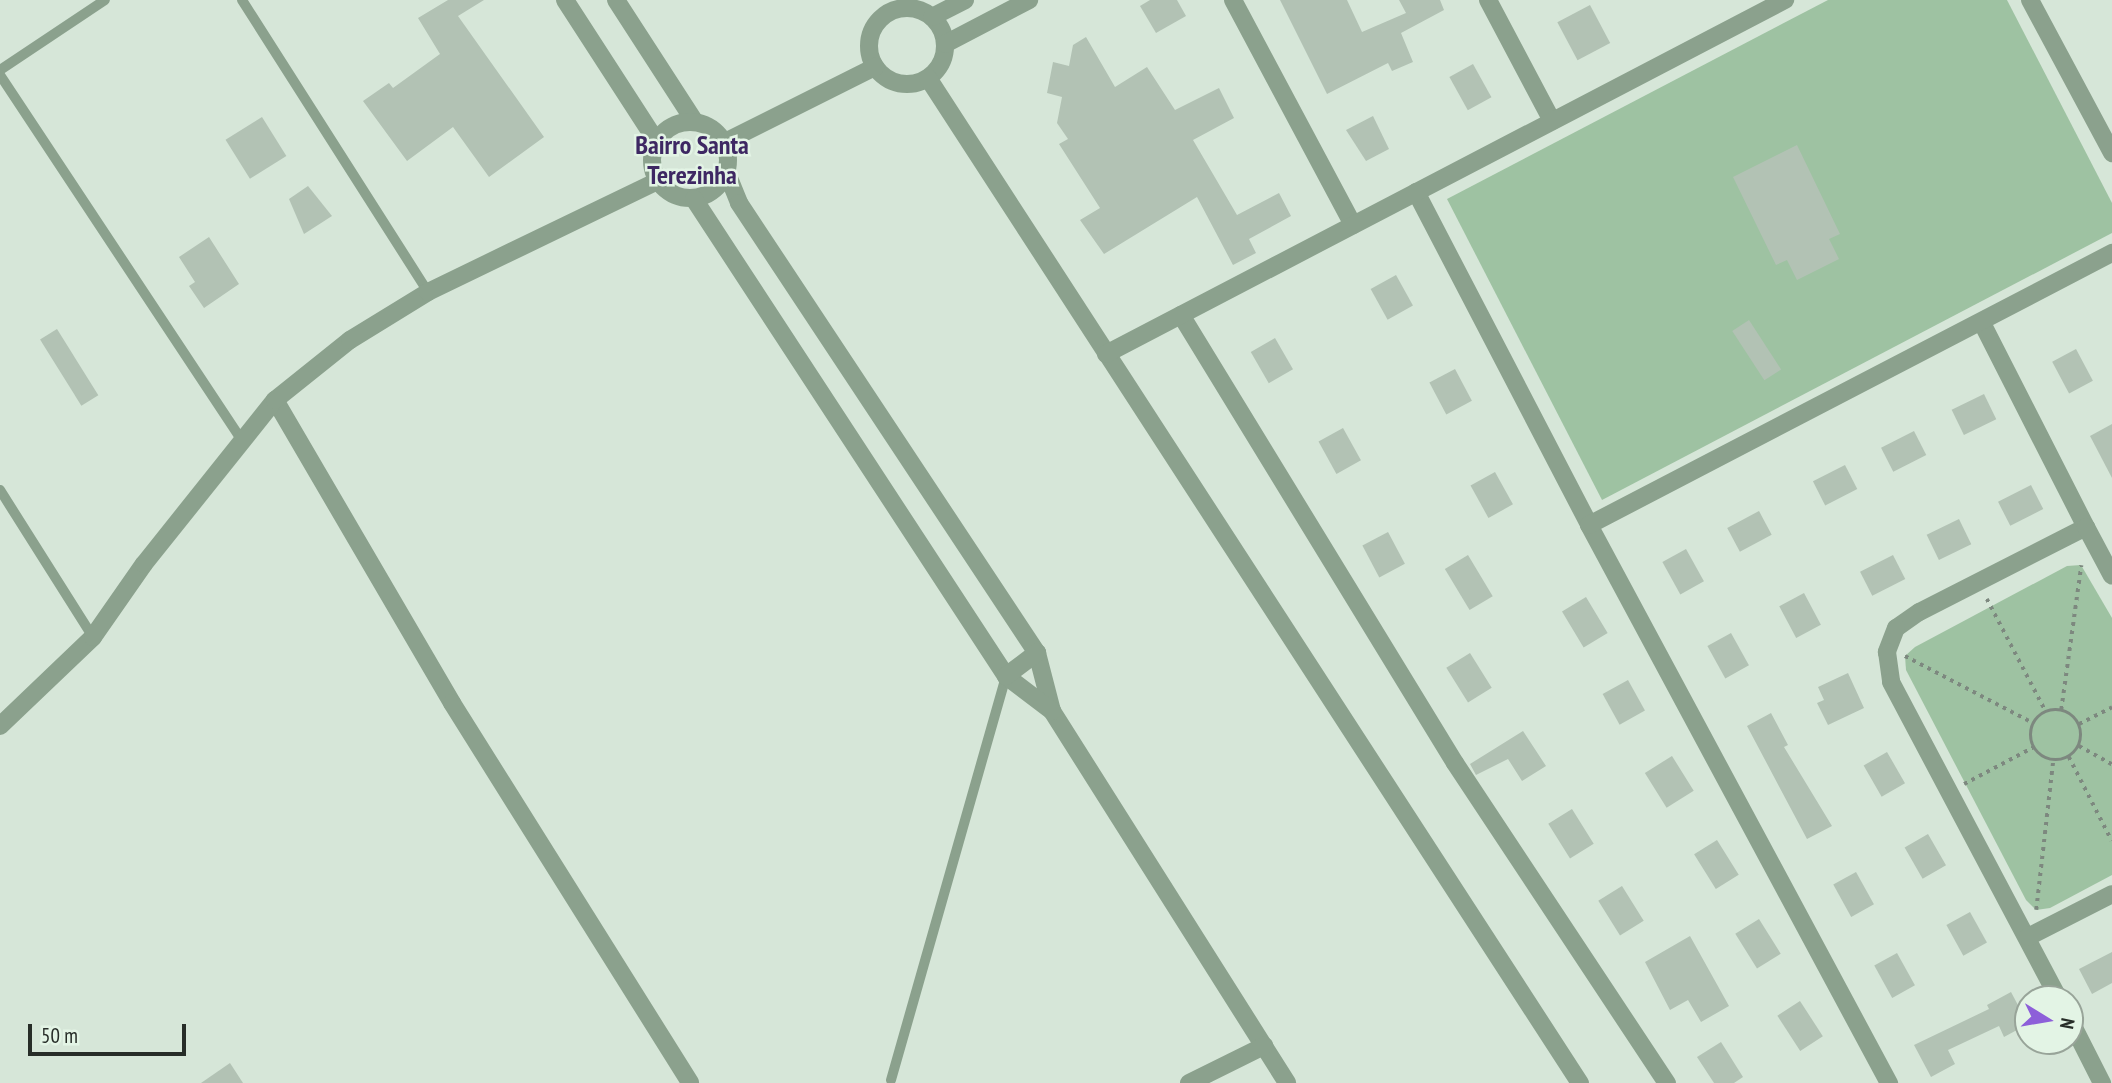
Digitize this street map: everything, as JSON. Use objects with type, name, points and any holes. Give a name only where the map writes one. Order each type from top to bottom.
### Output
[{"type":"street","points":[[565,0],[657,142]]},
{"type":"street","points":[[616,0],[695,122]]},
{"type":"street","points":[[932,17],[965,0]]},
{"type":"street","points":[[945,44],[1029,0]]},
{"type":"street","points":[[1233,0],[1353,225]]},
{"type":"street","points":[[1488,0],[1552,121]]},
{"type":"street","points":[[1106,354],[1552,121],[1764,5],[1785,0]]},
{"type":"street","points":[[2031,0],[2112,153]]},
{"type":"street","points":[[888,5],[913,8],[932,17],[945,44],[941,63],[928,78],[905,84],[883,76],[875,67],[870,35],[888,5]]},
{"type":"street","points":[[725,142],[875,67]]},
{"type":"street","points":[[928,78],[1580,1083]]},
{"type":"street","points":[[727,173],[714,191],[694,199],[674,195],[658,181],[652,162],[657,142],[673,126],[695,122],[716,131],[725,142],[727,173],[739,203],[1037,653],[1052,711],[1287,1083]]},
{"type":"street","points":[[0,726],[93,637],[144,564],[275,400],[350,340],[428,292],[658,181]]},
{"type":"street","points":[[1416,192],[1588,525],[1889,1083]]},
{"type":"street","points":[[694,199],[1006,677],[1052,711]]},
{"type":"street","points":[[1588,525],[1982,323],[2112,253]]},
{"type":"street","points":[[1181,315],[1455,763],[1667,1083]]},
{"type":"street","points":[[1982,323],[2112,576]]},
{"type":"street","points":[[275,400],[452,703],[690,1083]]},
{"type":"street","points":[[2052,985],[1891,682],[1887,652],[1896,628],[2086,527]]},
{"type":"street","points":[[1006,677],[1037,653]]},
{"type":"street","points":[[2028,937],[2112,894]]},
{"type":"street","points":[[1189,1083],[1264,1046]]},
{"type":"street","points":[[2084,1048],[2102,1083]]},
{"type":"lane","points":[[105,0],[0,73],[242,441]]},
{"type":"lane","points":[[243,0],[428,292]]},
{"type":"lane","points":[[0,490],[93,637]]},
{"type":"lane","points":[[891,1080],[1006,677]]},
{"type":"path","points":[[2061,710],[2081,565]]},
{"type":"path","points":[[1979,582],[2046,712]]},
{"type":"path","points":[[1905,656],[2033,723]]},
{"type":"path","points":[[2078,724],[2112,706]]},
{"type":"path","points":[[2033,723],[2046,712],[2061,710],[2078,724]]},
{"type":"path","points":[[2033,723],[2034,747]]},
{"type":"path","points":[[2034,747],[2053,760],[2069,757],[2078,746],[2078,724]]},
{"type":"path","points":[[2078,746],[2112,764]]},
{"type":"path","points":[[1949,792],[2034,747]]},
{"type":"path","points":[[2069,757],[2112,841]]},
{"type":"path","points":[[2036,909],[2053,760]]},
{"type":"green space","points":[[1828,0],[2007,0],[2112,203],[2112,233],[1602,500],[1447,199]]},
{"type":"green space","points":[[2081,565],[2112,618],[2112,875],[2050,908],[2036,910],[2026,900],[1906,670],[1905,656],[1915,647],[2067,566]]},
{"type":"building","points":[[448,0],[484,0],[458,16],[544,137],[489,177],[453,127],[407,161],[363,101],[389,83],[393,88],[440,54],[418,18]]},
{"type":"building","points":[[1150,0],[1177,0],[1186,16],[1156,33],[1140,6]]},
{"type":"building","points":[[1280,0],[1347,0],[1362,32],[1406,13],[1399,0],[1440,0],[1444,10],[1401,33],[1413,62],[1392,71],[1388,63],[1327,94]]},
{"type":"building","points":[[1590,5],[1610,43],[1578,60],[1557,22]]},
{"type":"building","points":[[1086,37],[1115,87],[1147,67],[1175,110],[1219,88],[1234,118],[1193,140],[1237,215],[1279,193],[1291,216],[1249,239],[1256,253],[1233,265],[1197,197],[1104,254],[1080,220],[1100,208],[1059,144],[1068,139],[1057,123],[1062,97],[1047,93],[1053,62],[1069,66],[1073,45]]},
{"type":"building","points":[[1473,64],[1491,97],[1468,110],[1449,77]]},
{"type":"building","points":[[1373,116],[1389,149],[1366,161],[1346,130]]},
{"type":"building","points":[[262,117],[286,156],[250,179],[226,140]]},
{"type":"building","points":[[1797,145],[1840,234],[1829,239],[1839,259],[1797,280],[1787,260],[1776,265],[1733,177]]},
{"type":"building","points":[[308,186],[332,216],[304,234],[289,199]]},
{"type":"building","points":[[209,237],[239,284],[204,308],[189,286],[195,282],[179,257]]},
{"type":"building","points":[[1396,275],[1413,306],[1388,320],[1371,289]]},
{"type":"building","points":[[1749,320],[1781,369],[1764,380],[1732,331]]},
{"type":"building","points":[[57,329],[98,395],[81,406],[40,340]]},
{"type":"building","points":[[1275,338],[1293,369],[1269,383],[1251,352]]},
{"type":"building","points":[[2076,349],[2093,381],[2069,393],[2052,362]]},
{"type":"building","points":[[1455,369],[1472,401],[1446,414],[1429,383]]},
{"type":"building","points":[[1984,394],[1996,419],[1964,435],[1952,410]]},
{"type":"building","points":[[2112,424],[2112,478],[2090,436]]},
{"type":"building","points":[[1343,428],[1361,460],[1336,474],[1319,442]]},
{"type":"building","points":[[1914,431],[1926,455],[1893,472],[1881,448]]},
{"type":"building","points":[[1845,465],[1857,489],[1825,505],[1813,481]]},
{"type":"building","points":[[1495,472],[1513,504],[1488,518],[1471,486]]},
{"type":"building","points":[[2031,485],[2043,509],[2010,526],[1998,502]]},
{"type":"building","points":[[1759,511],[1772,535],[1740,552],[1727,528]]},
{"type":"building","points":[[1959,519],[1971,544],[1939,560],[1927,535]]},
{"type":"building","points":[[1388,532],[1405,564],[1379,577],[1362,546]]},
{"type":"building","points":[[1686,549],[1704,581],[1680,594],[1662,562]]},
{"type":"building","points":[[1468,555],[1493,596],[1470,610],[1445,569]]},
{"type":"building","points":[[1893,555],[1905,579],[1872,596],[1860,572]]},
{"type":"building","points":[[1804,593],[1821,625],[1796,638],[1779,606]]},
{"type":"building","points":[[1586,597],[1608,633],[1584,647],[1562,611]]},
{"type":"building","points":[[1731,633],[1749,665],[1725,678],[1707,646]]},
{"type":"building","points":[[1470,653],[1492,688],[1468,703],[1446,668]]},
{"type":"building","points":[[1848,673],[1864,708],[1828,725],[1817,703],[1824,700],[1818,687]]},
{"type":"building","points":[[1628,680],[1645,711],[1620,725],[1603,694]]},
{"type":"building","points":[[1771,713],[1788,745],[1784,747],[1832,826],[1807,839],[1747,726]]},
{"type":"building","points":[[1523,731],[1546,766],[1522,781],[1508,759],[1476,775],[1470,764]]},
{"type":"building","points":[[1887,752],[1905,783],[1882,797],[1864,766]]},
{"type":"building","points":[[1672,756],[1694,791],[1667,808],[1645,773]]},
{"type":"building","points":[[1572,809],[1594,844],[1570,859],[1548,824]]},
{"type":"building","points":[[1928,834],[1946,865],[1923,879],[1905,848]]},
{"type":"building","points":[[1717,840],[1739,875],[1716,889],[1694,854]]},
{"type":"building","points":[[1856,872],[1874,904],[1851,917],[1833,885]]},
{"type":"building","points":[[1622,886],[1644,921],[1620,936],[1598,901]]},
{"type":"building","points":[[1970,912],[1987,943],[1963,956],[1946,925]]},
{"type":"building","points":[[1759,919],[1781,954],[1757,969],[1735,934]]},
{"type":"building","points":[[1690,936],[1729,1006],[1701,1022],[1688,1000],[1670,1010],[1645,962]]},
{"type":"building","points":[[2112,952],[2112,983],[2092,994],[2079,969]]},
{"type":"building","points":[[1897,953],[1915,985],[1892,998],[1874,966]]},
{"type":"building","points":[[2011,992],[2014,998],[2014,1032],[2004,1037],[1999,1026],[1948,1050],[1955,1064],[1931,1077],[1914,1045],[1989,1009],[1987,1005]]},
{"type":"building","points":[[1800,1001],[1823,1036],[1800,1051],[1777,1016]]},
{"type":"building","points":[[1721,1042],[1743,1077],[1734,1083],[1714,1083],[1697,1057]]},
{"type":"building","points":[[230,1063],[243,1083],[201,1083]]},
{"type":"district","name":"Bairro Santa Terezinha","points":[[692,160]]}]
